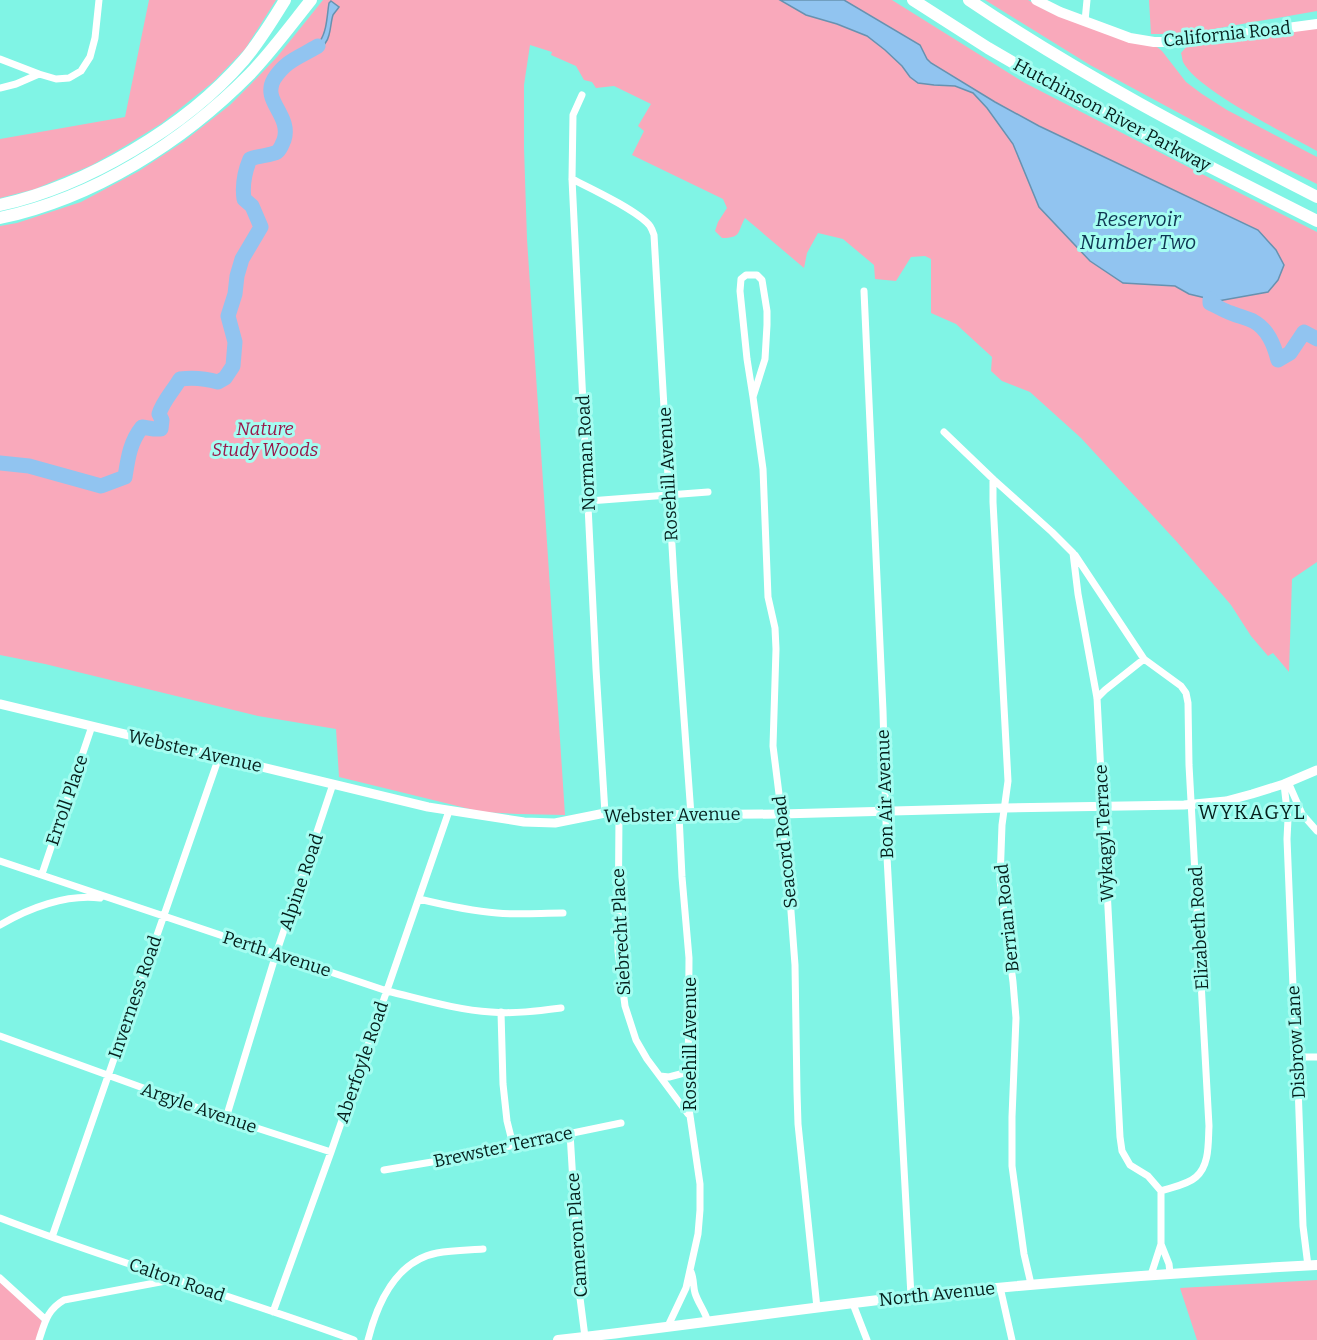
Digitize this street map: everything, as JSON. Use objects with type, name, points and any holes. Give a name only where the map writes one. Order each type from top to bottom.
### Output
[{"type":"highway","points":[[0,205],[56,188],[86,175],[136,148],[172,123],[211,93],[244,60],[285,0]]},
{"type":"highway","points":[[0,218],[46,205],[84,190],[127,168],[175,137],[241,83],[311,0]]},
{"type":"highway","name":"Hutchinson River Parkway","points":[[913,0],[988,48],[1076,99],[1317,221]]},
{"type":"highway","points":[[964,0],[982,9]]},
{"type":"highway","name":"Hutchinson River Parkway","points":[[969,0],[1030,40],[1138,104],[1317,197]]},
{"type":"main road","name":"California Road","points":[[1036,0],[1130,38],[1167,42],[1201,40],[1317,24]]},
{"type":"main road","name":"North Avenue","points":[[558,1340],[1000,1287],[1312,1265]]},
{"type":"street","points":[[1085,21],[1087,0]]},
{"type":"street","points":[[0,58],[39,75],[56,79],[69,78],[81,71],[90,57],[95,38],[99,3]]},
{"type":"street","points":[[0,88],[39,75]]},
{"type":"street","name":"Norman Road","points":[[582,94],[573,115],[572,179],[605,813]]},
{"type":"street","name":"Rosehill Avenue","points":[[572,179],[639,217],[650,226],[654,235],[691,815]]},
{"type":"street","name":"Seacord Road","points":[[753,397],[765,359],[766,311],[762,280],[757,275],[746,275],[741,279],[740,291],[747,358],[763,469],[768,597],[775,628],[776,650],[773,746],[787,858],[795,965],[798,1124],[817,1308]]},
{"type":"street","name":"Bon Air Avenue","points":[[864,291],[890,916],[911,1296]]},
{"type":"street","points":[[944,432],[1073,553]]},
{"type":"street","name":"Berrian Road","points":[[993,479],[1008,781],[1002,825],[1000,880],[1016,1018],[1012,1166],[1024,1254],[1031,1284]]},
{"type":"street","points":[[589,501],[708,492]]},
{"type":"street","name":"Elizabeth Road","points":[[1073,553],[1144,659],[1176,681],[1186,693],[1188,703],[1189,765],[1209,1126],[1208,1147],[1202,1169],[1196,1177],[1161,1191]]},
{"type":"street","name":"Wykagyl Terrace","points":[[1073,553],[1097,698],[1120,1137],[1122,1151],[1130,1165],[1148,1176],[1161,1191]]},
{"type":"street","points":[[1097,698],[1144,659]]},
{"type":"street","name":"Webster Avenue","points":[[0,704],[449,811],[524,822],[555,823],[605,813],[781,814],[1192,804],[1226,801],[1286,783],[1317,770]]},
{"type":"street","name":"Erroll Place","points":[[42,874],[92,726]]},
{"type":"street","name":"Inverness Road","points":[[52,1237],[219,757]]},
{"type":"street","points":[[1286,783],[1302,814],[1317,831]]},
{"type":"street","name":"Disbrow Lane","points":[[1286,783],[1303,1226],[1312,1265]]},
{"type":"street","name":"Alpine Road","points":[[226,1118],[276,954],[333,784]]},
{"type":"street","name":"Aberfoyle Road","points":[[273,1311],[331,1152],[449,811]]},
{"type":"street","name":"Siebrecht Place","points":[[619,814],[618,951],[625,1006],[636,1040],[647,1059],[690,1116]]},
{"type":"street","points":[[1287,819],[1302,814]]},
{"type":"street","name":"Rosehill Avenue","points":[[668,1326],[684,1294],[691,1272],[700,1210],[700,1184],[688,1102],[689,958],[679,815]]},
{"type":"street","name":"Perth Avenue","points":[[0,861],[387,991],[451,1006],[490,1012],[561,1008]]},
{"type":"street","points":[[0,925],[42,905],[76,897],[93,897],[123,903]]},
{"type":"street","points":[[418,899],[496,913],[563,913]]},
{"type":"street","points":[[501,1012],[503,1084],[507,1121],[513,1145]]},
{"type":"street","name":"Argyle Avenue","points":[[0,1036],[226,1118],[331,1152]]},
{"type":"street","points":[[1297,1057],[1317,1057]]},
{"type":"street","points":[[660,1076],[669,1077],[688,1072]]},
{"type":"street","name":"Brewster Terrace","points":[[384,1170],[621,1123]]},
{"type":"street","name":"Cameron Place","points":[[570,1133],[580,1298],[585,1337]]},
{"type":"street","points":[[1151,1275],[1161,1244],[1161,1191]]},
{"type":"street","name":"Calton Road","points":[[0,1218],[173,1280],[273,1311],[354,1340]]},
{"type":"street","points":[[1161,1244],[1169,1264],[1170,1274]]},
{"type":"street","points":[[368,1340],[383,1297],[405,1268],[424,1257],[437,1253],[483,1249]]},
{"type":"street","name":"Rosehill Avenue","points":[[691,1272],[694,1290],[708,1322]]},
{"type":"street","points":[[0,1278],[46,1320]]},
{"type":"street","points":[[39,1340],[54,1306],[64,1300],[173,1280]]},
{"type":"street","points":[[1000,1287],[1012,1340]]},
{"type":"street","points":[[853,1304],[867,1340]]},
{"type":"green space","points":[[149,0],[276,0],[245,49],[213,82],[162,123],[92,165],[35,189],[0,198],[0,139],[125,117]]},
{"type":"green space","name":"Nature Study Woods","points":[[323,0],[892,0],[1025,83],[1317,232],[1317,562],[1292,579],[1289,672],[1273,653],[1268,656],[1251,636],[1231,605],[1177,542],[1081,438],[1030,392],[1002,381],[991,371],[992,357],[956,324],[931,313],[931,259],[925,256],[911,257],[896,281],[875,279],[874,265],[843,239],[818,233],[807,253],[804,268],[745,218],[736,235],[722,238],[715,231],[727,208],[723,199],[632,155],[644,131],[638,126],[651,104],[614,86],[596,88],[592,82],[584,80],[576,66],[551,55],[552,52],[530,45],[524,85],[527,239],[565,815],[482,812],[339,777],[336,729],[258,716],[0,655],[0,226],[17,223],[81,202],[139,171],[183,142],[230,105],[251,84],[277,57]]},
{"type":"green space","points":[[985,0],[1028,0],[1049,12],[1118,38],[1157,47],[1186,82],[1202,94],[1227,110],[1317,157],[1317,184],[1240,146],[1090,65]]},
{"type":"green space","points":[[1149,0],[1317,0],[1317,11],[1185,34],[1151,34]]},
{"type":"green space","points":[[1317,28],[1317,151],[1224,98],[1192,73],[1183,61],[1181,53],[1187,46]]},
{"type":"green space","points":[[1317,1280],[1317,1340],[1197,1340],[1180,1288]]},
{"type":"green space","points":[[0,1282],[42,1321],[36,1340],[0,1340]]},
{"type":"water","name":"Reservoir Number Two","points":[[780,0],[844,0],[920,45],[931,63],[995,102],[1039,126],[1258,230],[1276,250],[1284,265],[1278,280],[1268,292],[1218,301],[1189,294],[1175,286],[1123,283],[1090,261],[1039,207],[1013,144],[973,93],[955,86],[918,83],[885,50],[867,36],[806,15]]},
{"type":"water","points":[[331,1],[339,7],[333,15],[325,44],[318,50],[299,54],[320,41]]},
{"type":"waterway","points":[[0,463],[29,466],[101,486],[125,477],[130,450],[135,438],[142,427],[161,429],[162,420],[159,414],[180,379],[199,378],[218,382],[225,378],[233,366],[235,342],[228,316],[235,294],[237,276],[242,259],[261,227],[252,206],[244,199],[247,168],[250,159],[277,152],[284,140],[284,123],[271,94],[274,79],[288,63],[318,46]]},
{"type":"waterway","points":[[1210,299],[1210,303],[1251,320],[1263,328],[1270,338],[1278,360],[1290,353],[1304,332],[1317,339]]},
{"type":"district","name":"WYKAGYL","points":[[1252,812]]}]
